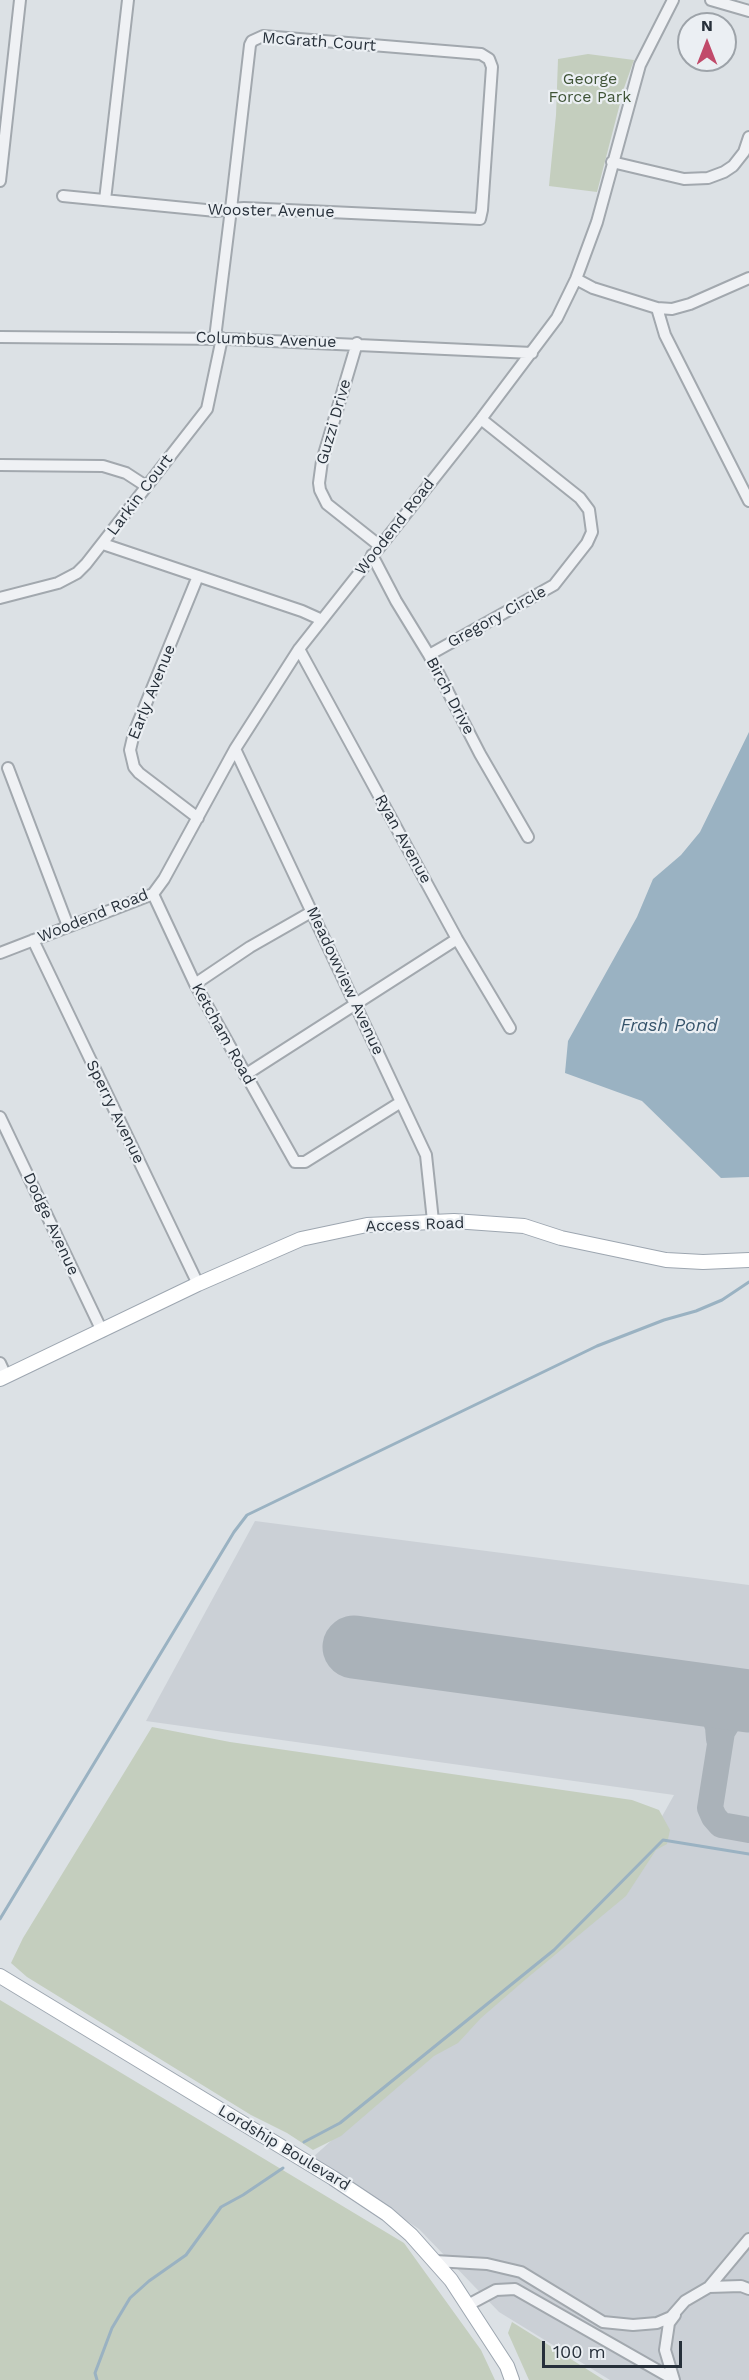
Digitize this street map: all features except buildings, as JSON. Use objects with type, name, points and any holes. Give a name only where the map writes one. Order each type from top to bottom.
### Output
[{"type":"main road","name":"Access Road","points":[[3,1378],[198,1284],[301,1239],[367,1225],[433,1221],[524,1227],[561,1238],[666,1260],[703,1262],[749,1260]]},
{"type":"main road","name":"Lordship Boulevard","points":[[0,1976],[367,2199],[411,2235],[451,2280],[507,2366],[512,2380]]},
{"type":"street","points":[[0,181],[20,0]]},
{"type":"street","points":[[105,200],[128,0]]},
{"type":"street","name":"Woodend Road","points":[[0,953],[153,894],[169,872],[235,749],[299,649],[481,419],[557,318],[576,279],[597,222],[640,65],[673,0]]},
{"type":"street","points":[[711,0],[749,11]]},
{"type":"street","name":"McGrath Court","points":[[219,338],[250,45],[255,38],[263,36],[481,54],[489,59],[492,67],[483,210],[480,219]]},
{"type":"street","points":[[612,162],[684,179],[708,178],[733,166],[744,152],[749,137]]},
{"type":"street","name":"Wooster Avenue","points":[[63,196],[216,211],[244,208],[480,219]]},
{"type":"street","points":[[576,279],[593,288],[657,308],[672,309],[690,304],[749,278]]},
{"type":"street","points":[[657,308],[664,334],[749,501]]},
{"type":"street","name":"Columbus Avenue","points":[[0,337],[219,338],[532,353]]},
{"type":"street","name":"Larkin Court","points":[[0,598],[68,579],[86,564],[103,544],[207,409],[219,338]]},
{"type":"street","name":"Guzzi Drive","points":[[357,343],[322,461],[319,483],[327,504],[380,546]]},
{"type":"street","name":"Gregory Circle","points":[[429,655],[554,585],[587,543],[592,532],[589,510],[580,498],[481,419]]},
{"type":"street","points":[[0,465],[104,466],[126,473],[146,486]]},
{"type":"street","points":[[103,544],[302,611],[322,620]]},
{"type":"street","name":"Birch Drive","points":[[372,555],[396,601],[429,655],[480,754],[528,837]]},
{"type":"street","name":"Early Avenue","points":[[198,576],[134,733],[130,750],[134,767],[139,773],[198,818]]},
{"type":"street","name":"Ryan Avenue","points":[[299,649],[457,939],[510,1028]]},
{"type":"street","name":"Meadowview Avenue","points":[[235,749],[426,1155],[433,1221]]},
{"type":"street","points":[[8,768],[68,926]]},
{"type":"street","name":"Ketcham Road","points":[[153,894],[195,984],[292,1159],[300,1164],[305,1162],[401,1102]]},
{"type":"street","points":[[195,984],[250,947],[313,911]]},
{"type":"street","points":[[245,1075],[457,939]]},
{"type":"street","name":"Sperry Avenue","points":[[33,940],[198,1284]]},
{"type":"street","name":"Dodge Avenue","points":[[0,1117],[102,1330]]},
{"type":"street","points":[[0,1363],[3,1378]]},
{"type":"street","points":[[435,2261],[487,2264],[521,2272],[603,2322],[633,2325],[657,2323],[671,2317],[685,2301],[709,2287],[749,2239]]},
{"type":"street","points":[[709,2287],[741,2286],[749,2289]]},
{"type":"street","points":[[468,2305],[496,2290],[515,2289],[673,2380]]},
{"type":"street","points":[[673,2380],[664,2350],[669,2323],[685,2301]]},
{"type":"shaded area","points":[[255,1521],[749,1585],[749,2380],[610,2380],[499,2312],[419,2229],[312,2158],[632,1870],[674,1795],[146,1721]]},
{"type":"green space","name":"George Force Park","points":[[588,54],[634,60],[624,88],[597,192],[549,186],[556,115],[558,59]]},
{"type":"green space","points":[[152,1727],[230,1742],[632,1800],[659,1810],[670,1830],[667,1844],[656,1850],[626,1896],[481,2018],[458,2043],[434,2056],[341,2136],[313,2150],[287,2133],[251,2115],[27,1977],[11,1963],[23,1938]]},
{"type":"green space","points":[[0,2000],[404,2243],[481,2350],[495,2380],[0,2380]]},
{"type":"green space","points":[[512,2322],[604,2380],[529,2380],[508,2333]]},
{"type":"water","name":"Frash Pond","points":[[749,732],[749,1177],[721,1178],[642,1101],[565,1073],[568,1041],[637,917],[653,879],[681,855],[700,832]]},
{"type":"waterway","points":[[0,1919],[234,1532],[247,1515],[597,1346],[664,1320],[696,1311],[722,1300],[749,1282]]},
{"type":"waterway","points":[[304,2142],[340,2123],[554,1950],[663,1840],[749,1854]]},
{"type":"waterway","points":[[97,2380],[95,2373],[112,2328],[130,2298],[149,2281],[186,2255],[221,2207],[283,2168]]},
{"type":"taxiway","points":[[688,1693],[706,1705],[713,1713],[719,1739]]},
{"type":"taxiway","points":[[749,1707],[730,1719],[722,1732],[710,1808],[721,1825],[749,1830]]},
{"type":"runway","points":[[354,1647],[749,1701]]}]
